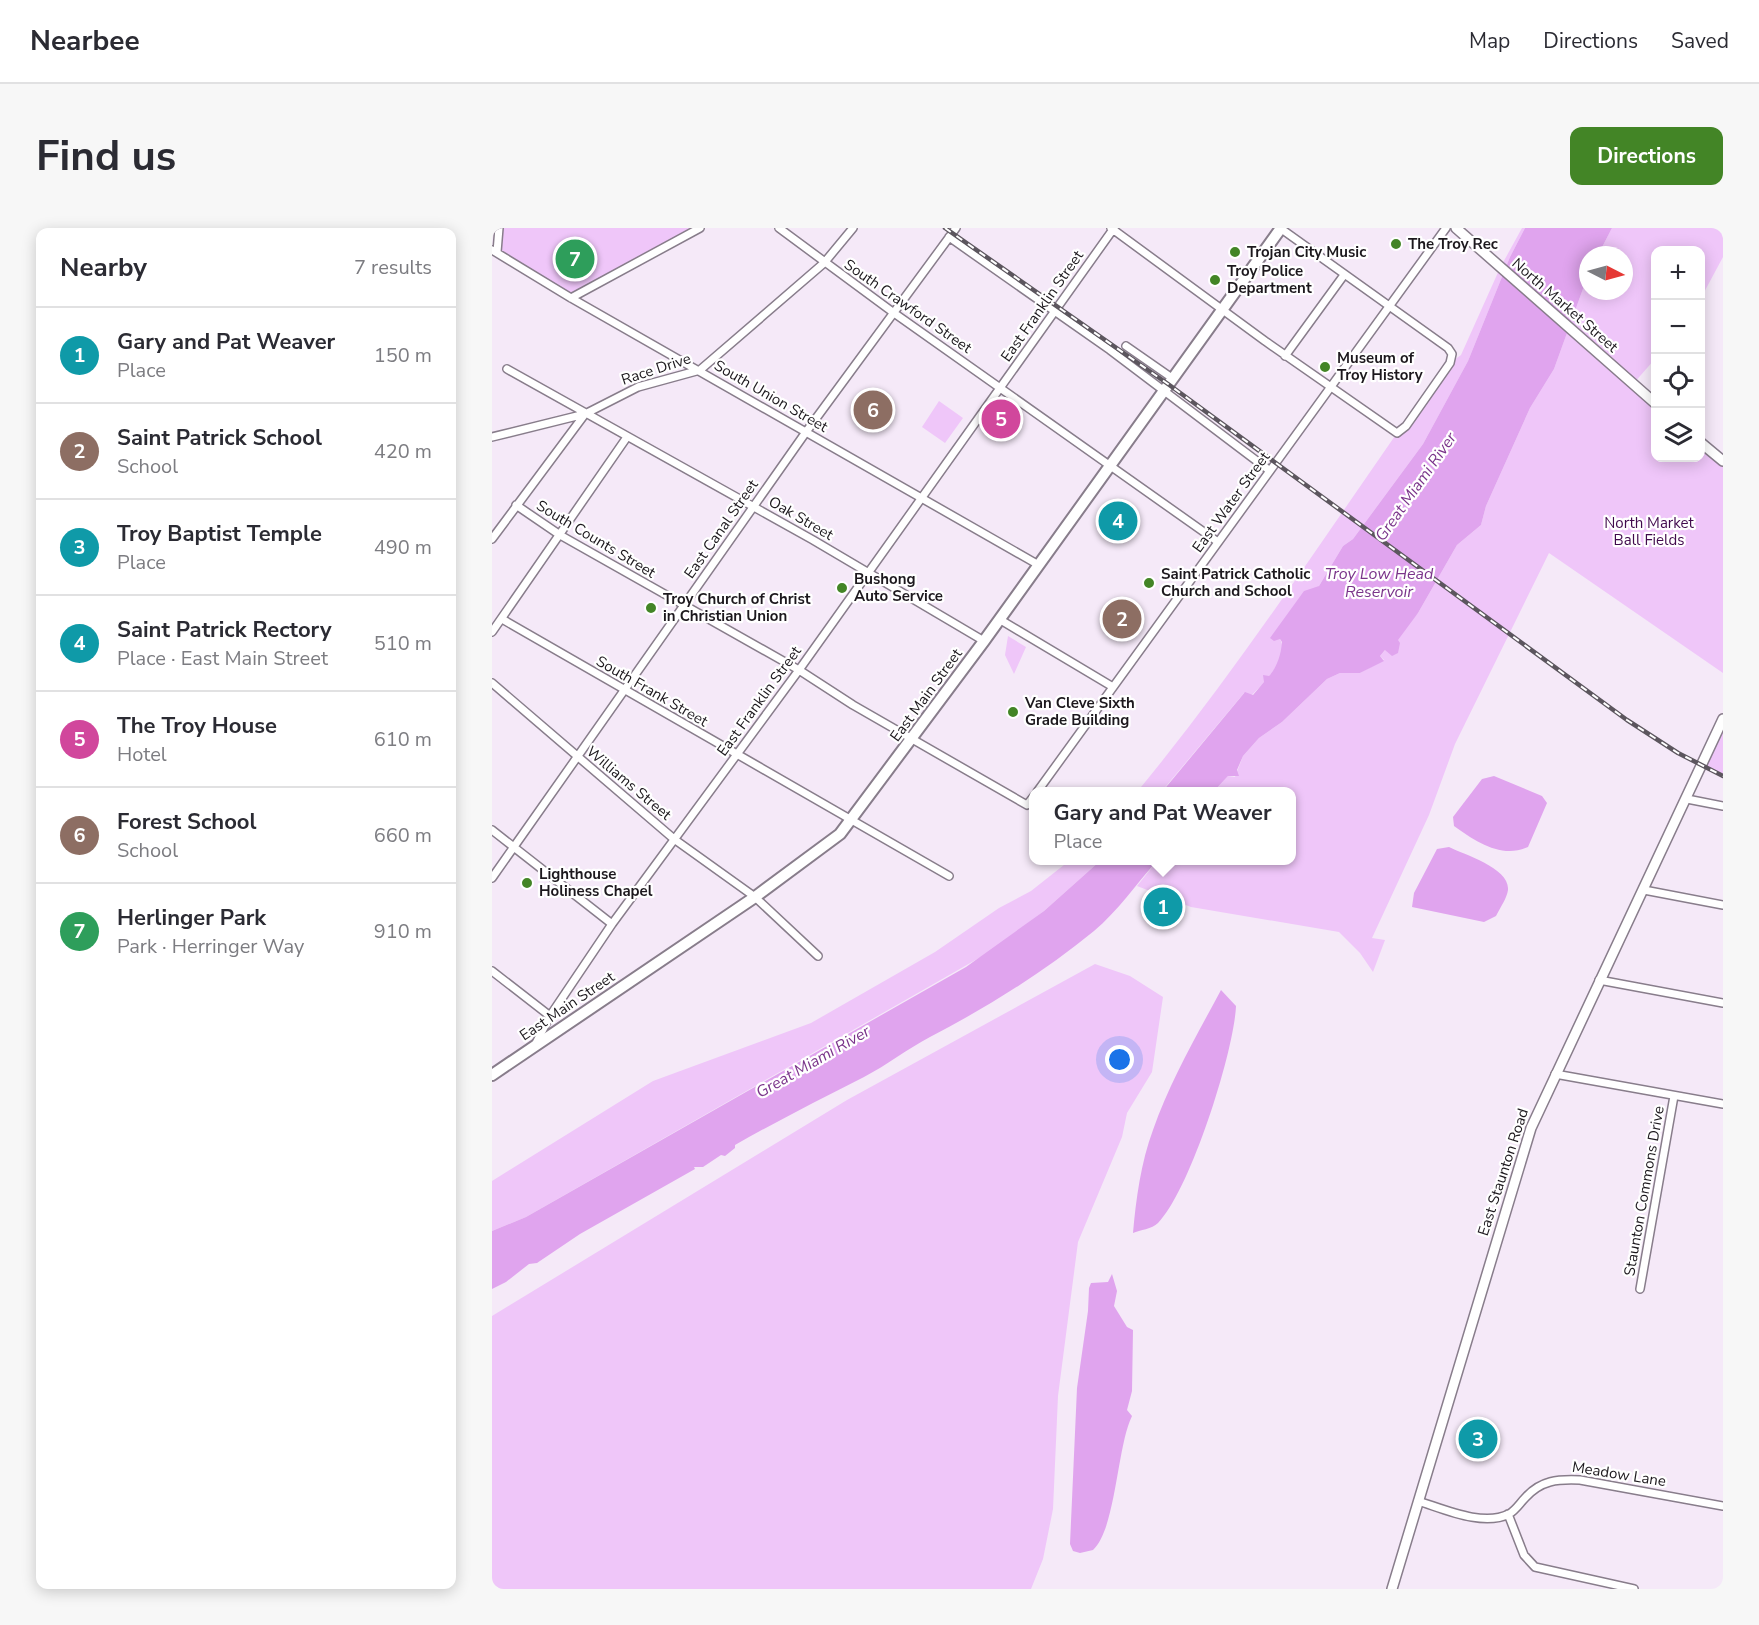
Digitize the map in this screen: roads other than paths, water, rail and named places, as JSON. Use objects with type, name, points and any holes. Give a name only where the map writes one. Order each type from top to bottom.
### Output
[{"type":"main road","name":"East Main Street","points":[[492,1075],[829,845],[852,820],[984,641],[1037,564],[1281,228]]},
{"type":"main road","name":"North Market Street","points":[[1456,228],[1651,400]]},
{"type":"main road","points":[[1705,446],[1723,462]]},
{"type":"main road","name":"East Staunton Road","points":[[1392,1589],[1531,1128],[1723,719]]},
{"type":"street","points":[[494,251],[499,228]]},
{"type":"street","points":[[571,298],[700,228]]},
{"type":"street","name":"South Crawford Street","points":[[779,228],[824,263],[1218,542]]},
{"type":"street","name":"Race Drive","points":[[492,438],[585,414],[638,387],[700,370],[824,263],[853,228]]},
{"type":"street","name":"East Canal Street","points":[[492,878],[753,506],[956,228]]},
{"type":"street","points":[[1113,228],[1285,356],[1397,433],[1406,426],[1450,363],[1452,354],[1448,348],[1389,308],[1281,228]]},
{"type":"street","name":"East Franklin Street","points":[[534,1046],[550,1016],[612,924],[799,670],[1113,228]]},
{"type":"street","name":"East Water Street","points":[[1041,787],[1446,228]]},
{"type":"street","points":[[949,237],[1053,310],[1270,471]]},
{"type":"street","name":"South Union Street","points":[[494,251],[571,298],[1037,564]]},
{"type":"street","points":[[1285,356],[1344,275]]},
{"type":"street","points":[[1126,346],[1172,378]]},
{"type":"street","name":"Oak Street","points":[[507,369],[753,506],[984,641]]},
{"type":"street","points":[[492,539],[585,414]]},
{"type":"street","points":[[492,632],[627,437]]},
{"type":"street","name":"South Counts Street","points":[[516,505],[560,535],[799,670],[853,705],[913,737],[1027,805],[1029,802]]},
{"type":"street","name":"South Frank Street","points":[[502,619],[949,876]]},
{"type":"street","points":[[999,619],[1113,687]]},
{"type":"street","name":"Williams Street","points":[[492,683],[674,839],[755,897],[818,956]]},
{"type":"street","points":[[1687,799],[1723,806]]},
{"type":"street","points":[[492,830],[612,924]]},
{"type":"street","points":[[1644,890],[1723,905]]},
{"type":"street","points":[[492,971],[550,1016]]},
{"type":"street","points":[[1599,980],[1723,1003]]},
{"type":"street","points":[[1555,1074],[1723,1104]]},
{"type":"street","name":"Staunton Commons Drive","points":[[1640,1289],[1674,1096]]},
{"type":"street","name":"Meadow Lane","points":[[1508,1514],[1536,1488],[1546,1482],[1559,1479],[1580,1480],[1723,1506]]},
{"type":"street","points":[[1418,1501],[1469,1516],[1491,1518],[1508,1514],[1524,1555],[1535,1567],[1634,1589]]},
{"type":"water","name":"Troy Low Head Reservoir","points":[[1525,228],[1612,228],[1603,246],[1579,246],[1579,300],[1554,369],[1530,408],[1486,506],[1481,525],[1457,545],[1418,613],[1398,640],[1400,643],[1398,653],[1392,656],[1385,650],[1380,656],[1384,661],[1360,673],[1340,673],[1327,679],[1282,722],[1259,738],[1243,756],[1237,770],[1239,776],[1228,776],[1218,787],[1166,787],[1245,692],[1253,695],[1264,682],[1263,675],[1269,676],[1272,672],[1281,652],[1282,642],[1280,639],[1274,641],[1270,638],[1304,591],[1319,586],[1343,546],[1353,539],[1423,444],[1468,361],[1510,257]]},
{"type":"water","points":[[1494,776],[1542,796],[1547,803],[1528,847],[1509,851],[1499,850],[1480,843],[1454,826],[1453,817],[1482,779]]},
{"type":"water","points":[[1449,847],[1485,863],[1502,875],[1507,882],[1508,890],[1505,900],[1496,916],[1484,922],[1412,907],[1414,893],[1437,849]]},
{"type":"water","name":"Great Miami River","points":[[1096,865],[1154,865],[1094,931],[1014,989],[872,1072],[735,1145],[735,1148],[725,1156],[721,1155],[703,1167],[694,1167],[695,1169],[580,1234],[537,1263],[529,1264],[506,1282],[492,1289],[492,1231],[526,1217],[966,967],[1044,911]]},
{"type":"water","points":[[1221,990],[1236,1006],[1227,1055],[1208,1120],[1183,1182],[1170,1206],[1158,1223],[1133,1233],[1145,1155],[1153,1130],[1193,1041]]},
{"type":"water","points":[[1112,1274],[1117,1291],[1114,1306],[1127,1327],[1133,1330],[1132,1391],[1127,1410],[1132,1416],[1107,1524],[1101,1539],[1093,1550],[1080,1553],[1073,1551],[1070,1544],[1077,1388],[1089,1288],[1091,1283],[1108,1282]]},
{"type":"railway","points":[[945,228],[1168,384],[1627,720],[1678,753],[1723,776]]},
{"type":"place","name":"The Troy Rec","points":[[1396,244]]},
{"type":"place","name":"Trojan City Music","points":[[1235,252]]},
{"type":"place","name":"Herlinger Park","points":[[575,259]]},
{"type":"place","name":"Troy Police Department","points":[[1215,280]]},
{"type":"place","name":"Museum of Troy History","points":[[1325,367]]},
{"type":"place","name":"Forest School","points":[[873,410]]},
{"type":"place","name":"The Troy House","points":[[1001,419]]},
{"type":"place","name":"Saint Patrick Rectory","points":[[1118,521]]},
{"type":"place","name":"Saint Patrick Catholic Church and School","points":[[1149,583]]},
{"type":"place","name":"Bushong Auto Service","points":[[842,588]]},
{"type":"place","name":"Troy Church of Christ in Christian Union","points":[[651,608]]},
{"type":"place","name":"Saint Patrick School","points":[[1122,619]]},
{"type":"place","name":"Van Cleve Sixth Grade Building","points":[[1013,712]]},
{"type":"place","name":"Lighthouse Holiness Chapel","points":[[527,883]]},
{"type":"place","name":"Gary and Pat Weaver","points":[[1163,907]]},
{"type":"place","name":"Troy Baptist Temple","points":[[1478,1439]]},
{"type":"park label","name":"North Market Ball Fields","points":[[1649,532]]}]
